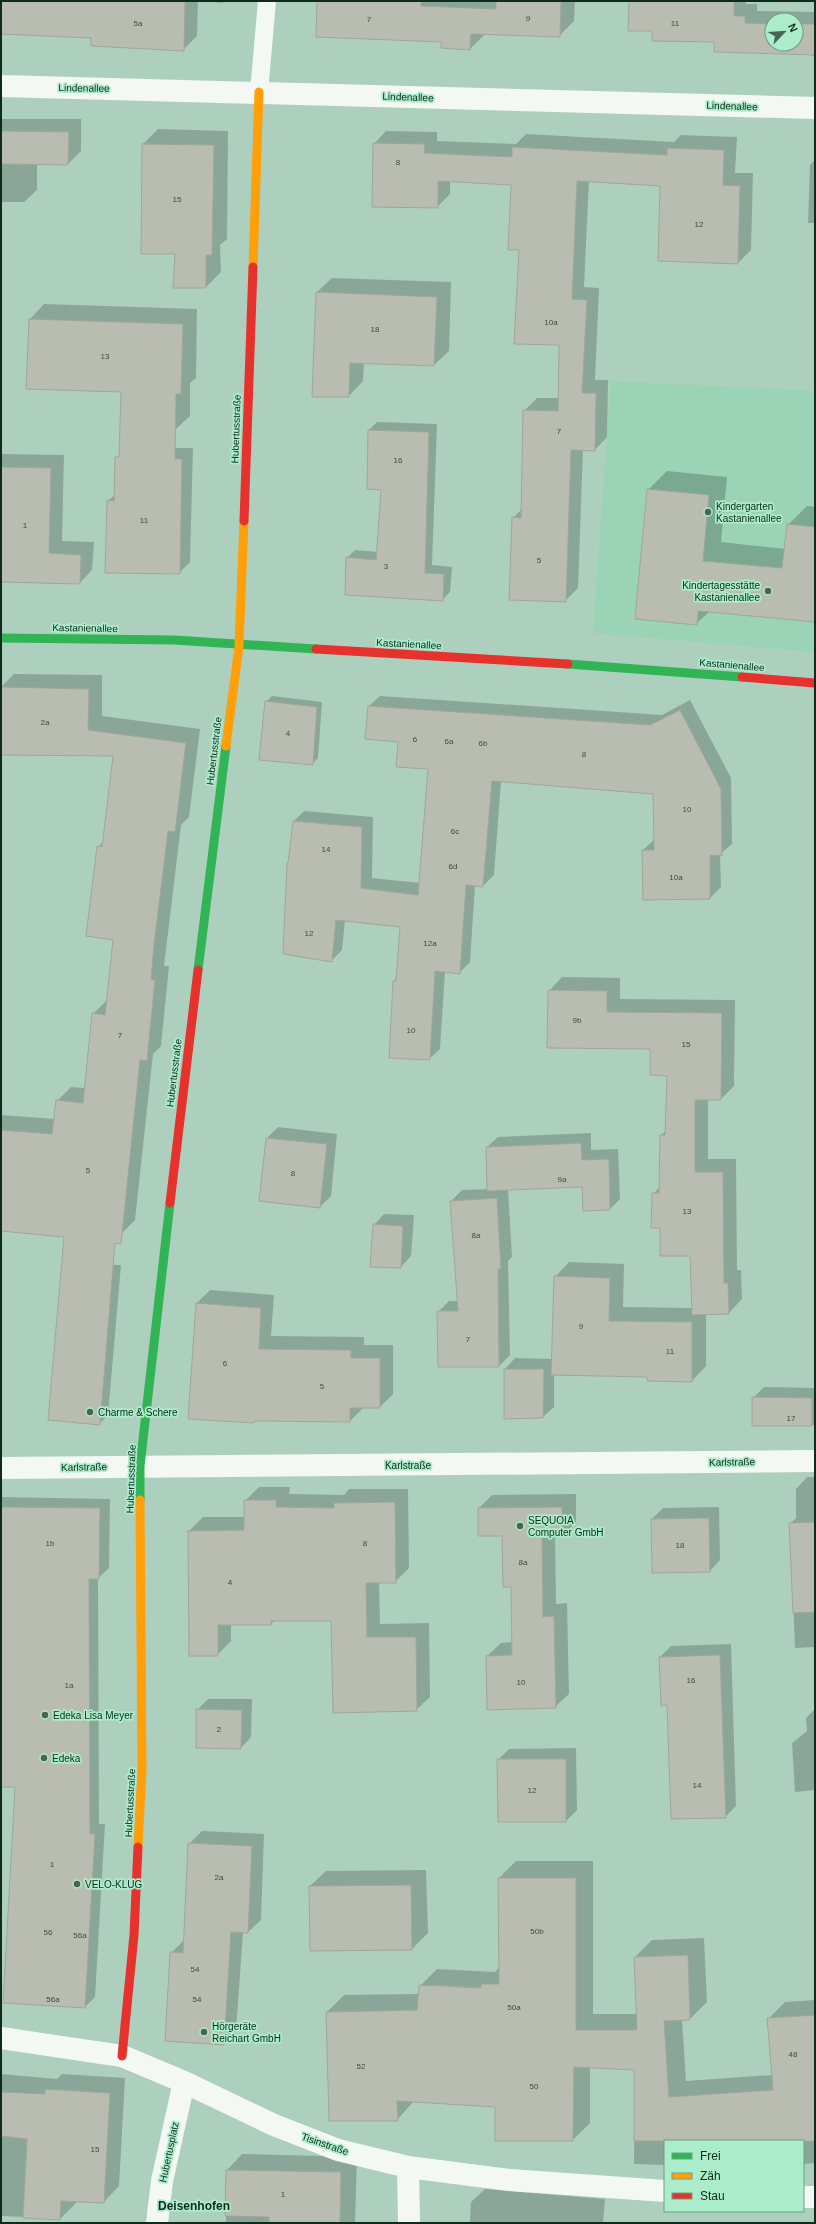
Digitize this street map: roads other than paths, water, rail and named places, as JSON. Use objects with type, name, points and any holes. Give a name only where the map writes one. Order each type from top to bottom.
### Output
[{"type":"street","name":"Lindenallee","points":[[1,86],[815,108]]},
{"type":"street","name":"Hubertusstraße","points":[[122,2056],[134,1935],[142,1770],[140,1466],[182,1096],[239,646],[260,92]]},
{"type":"street","name":"Kastanienallee","points":[[1,638],[174,640],[239,646],[645,669],[815,683]]},
{"type":"street","name":"Karlstraße","points":[[1,1468],[815,1461]]},
{"type":"street","name":"Tisinstraße","points":[[1,2038],[122,2056],[184,2082],[274,2125],[324,2144],[408,2167],[510,2180],[664,2191]]},
{"type":"street","name":"Hubertusplatz","points":[[157,2223],[162,2181],[184,2082]]},
{"type":"street","points":[[408,2167],[409,2223]]},
{"type":"street","points":[[804,2197],[815,2197]]},
{"type":"lane","points":[[260,92],[267,1]]},
{"type":"place","name":"Kindergarten Kastanienallee","points":[[708,512]]},
{"type":"place","name":"Kindertagesstätte Kastanienallee","points":[[768,591]]},
{"type":"place","name":"Charme & Schere","points":[[90,1412]]},
{"type":"place","name":"SEQUOIA Computer GmbH","points":[[520,1526]]},
{"type":"place","name":"Edeka Lisa Meyer","points":[[45,1715]]},
{"type":"place","name":"Edeka","points":[[44,1758]]},
{"type":"place","name":"VELO-KLUG","points":[[77,1884]]},
{"type":"place","name":"Hörgeräte Reichart GmbH","points":[[204,2032]]},
{"type":"district","name":"Deisenhofen","points":[[194,2206]]}]
